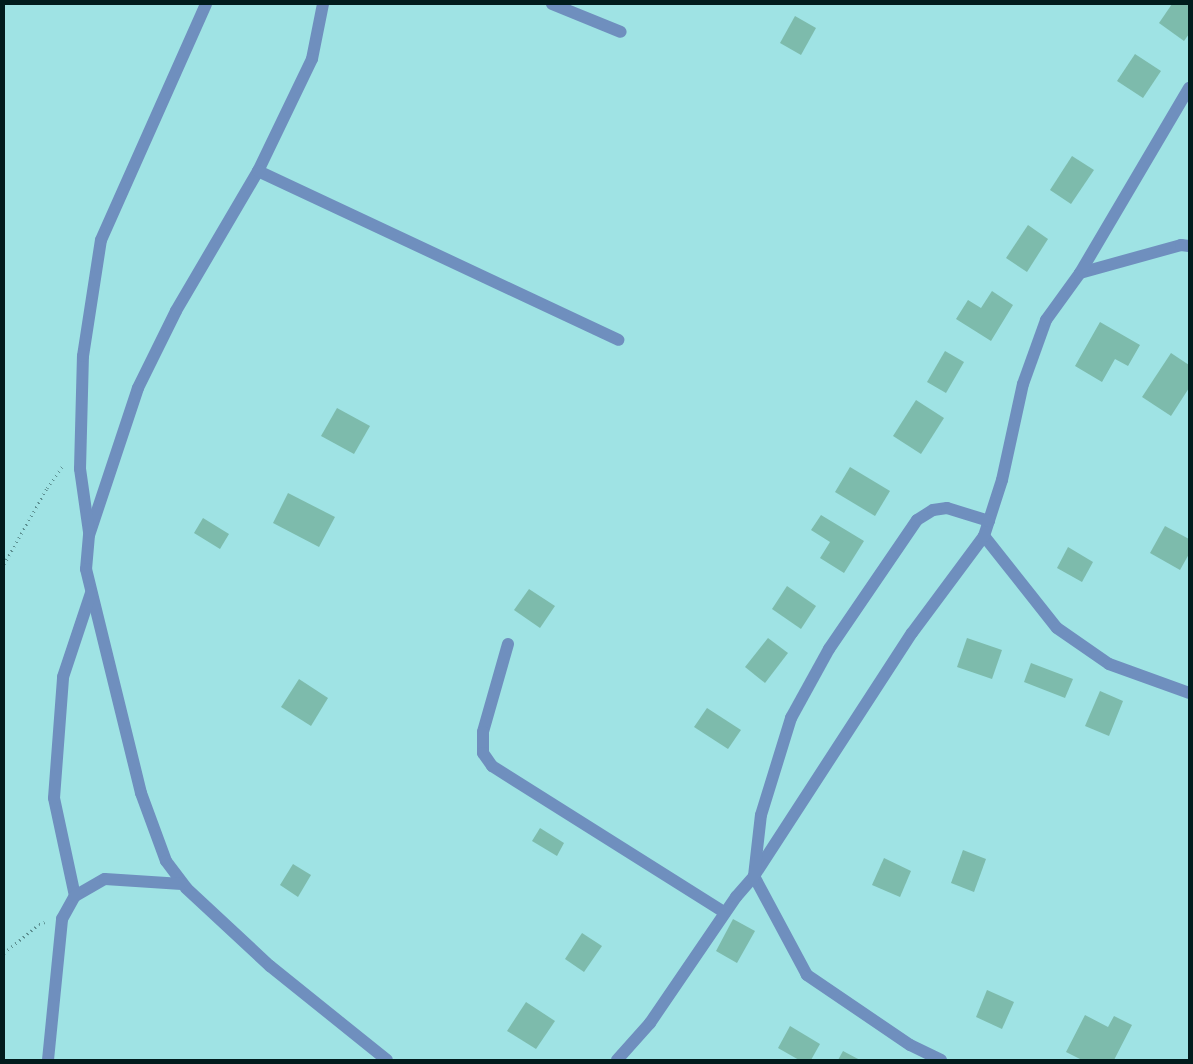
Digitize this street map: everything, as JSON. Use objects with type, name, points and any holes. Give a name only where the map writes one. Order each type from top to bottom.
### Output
[{"type":"street","points":[[206,4],[101,240],[83,356],[80,469],[89,535],[86,569],[140,793],[166,861],[182,884],[270,966],[387,1060]]},
{"type":"street","points":[[89,535],[138,388],[176,311],[258,171],[312,59],[324,4]]},
{"type":"street","points":[[552,4],[621,32]]},
{"type":"street","points":[[617,1060],[650,1023],[725,913],[754,876],[912,632],[984,536],[1002,480],[1023,384],[1046,320],[1080,273],[1189,88]]},
{"type":"street","points":[[258,171],[618,340]]},
{"type":"street","points":[[1080,273],[1181,245],[1189,246]]},
{"type":"street","points":[[940,1060],[910,1045],[807,976],[754,876],[761,815],[791,718],[829,649],[917,520],[933,510],[947,508],[989,521]]},
{"type":"street","points":[[984,536],[1056,628],[1109,664],[1189,693]]},
{"type":"street","points":[[75,896],[54,798],[63,677],[91,593]]},
{"type":"street","points":[[508,644],[483,732],[483,753],[492,766],[725,913]]},
{"type":"street","points":[[48,1060],[62,919],[75,896],[105,879],[182,884]]},
{"type":"path","points":[[4,564],[46,488],[64,464]]},
{"type":"path","points":[[4,953],[39,924],[62,919]]},
{"type":"building","points":[[1172,4],[1189,4],[1189,34],[1184,41],[1159,23]]},
{"type":"building","points":[[795,16],[816,28],[801,55],[780,43]]},
{"type":"building","points":[[1135,54],[1161,71],[1143,98],[1117,81]]},
{"type":"building","points":[[1072,156],[1094,170],[1071,204],[1050,190]]},
{"type":"building","points":[[1028,225],[1048,239],[1027,272],[1006,258]]},
{"type":"building","points":[[992,291],[1013,305],[991,341],[956,319],[968,300],[981,308]]},
{"type":"building","points":[[1100,322],[1140,345],[1128,366],[1115,359],[1102,382],[1075,366]]},
{"type":"building","points":[[945,351],[964,362],[946,393],[927,382]]},
{"type":"building","points":[[1171,353],[1189,365],[1189,388],[1171,416],[1142,397]]},
{"type":"building","points":[[916,400],[944,418],[921,454],[893,436]]},
{"type":"building","points":[[337,408],[370,426],[354,454],[321,436]]},
{"type":"building","points":[[850,467],[890,491],[875,516],[835,492]]},
{"type":"building","points":[[288,493],[335,517],[319,547],[273,523]]},
{"type":"building","points":[[821,515],[864,541],[844,573],[820,558],[830,542],[811,530]]},
{"type":"building","points":[[203,518],[229,534],[220,549],[194,533]]},
{"type":"building","points":[[1165,526],[1189,539],[1189,554],[1180,570],[1150,553]]},
{"type":"building","points":[[1068,547],[1093,562],[1082,582],[1057,568]]},
{"type":"building","points":[[787,586],[816,606],[801,629],[772,609]]},
{"type":"building","points":[[529,589],[555,606],[540,628],[514,610]]},
{"type":"building","points":[[768,638],[788,653],[765,683],[745,667]]},
{"type":"building","points":[[967,638],[1002,650],[992,679],[957,667]]},
{"type":"building","points":[[1031,663],[1073,679],[1065,698],[1024,682]]},
{"type":"building","points":[[299,679],[328,698],[311,726],[281,707]]},
{"type":"building","points":[[1100,691],[1123,701],[1109,736],[1085,726]]},
{"type":"building","points":[[707,708],[741,730],[728,749],[694,727]]},
{"type":"building","points":[[540,828],[564,843],[557,856],[532,841]]},
{"type":"building","points":[[963,850],[986,859],[974,892],[951,883]]},
{"type":"building","points":[[884,858],[911,871],[900,897],[872,885]]},
{"type":"building","points":[[293,864],[311,875],[298,897],[280,885]]},
{"type":"building","points":[[733,919],[755,931],[737,963],[716,951]]},
{"type":"building","points":[[582,933],[602,946],[584,972],[565,959]]},
{"type":"building","points":[[987,990],[1014,1002],[1002,1029],[976,1017]]},
{"type":"building","points":[[526,1002],[555,1021],[536,1049],[507,1031]]},
{"type":"building","points":[[1085,1015],[1108,1027],[1114,1016],[1132,1025],[1114,1060],[1082,1060],[1066,1052]]},
{"type":"building","points":[[790,1026],[820,1044],[811,1060],[799,1060],[778,1048]]},
{"type":"building","points":[[843,1051],[860,1060],[838,1060]]}]
